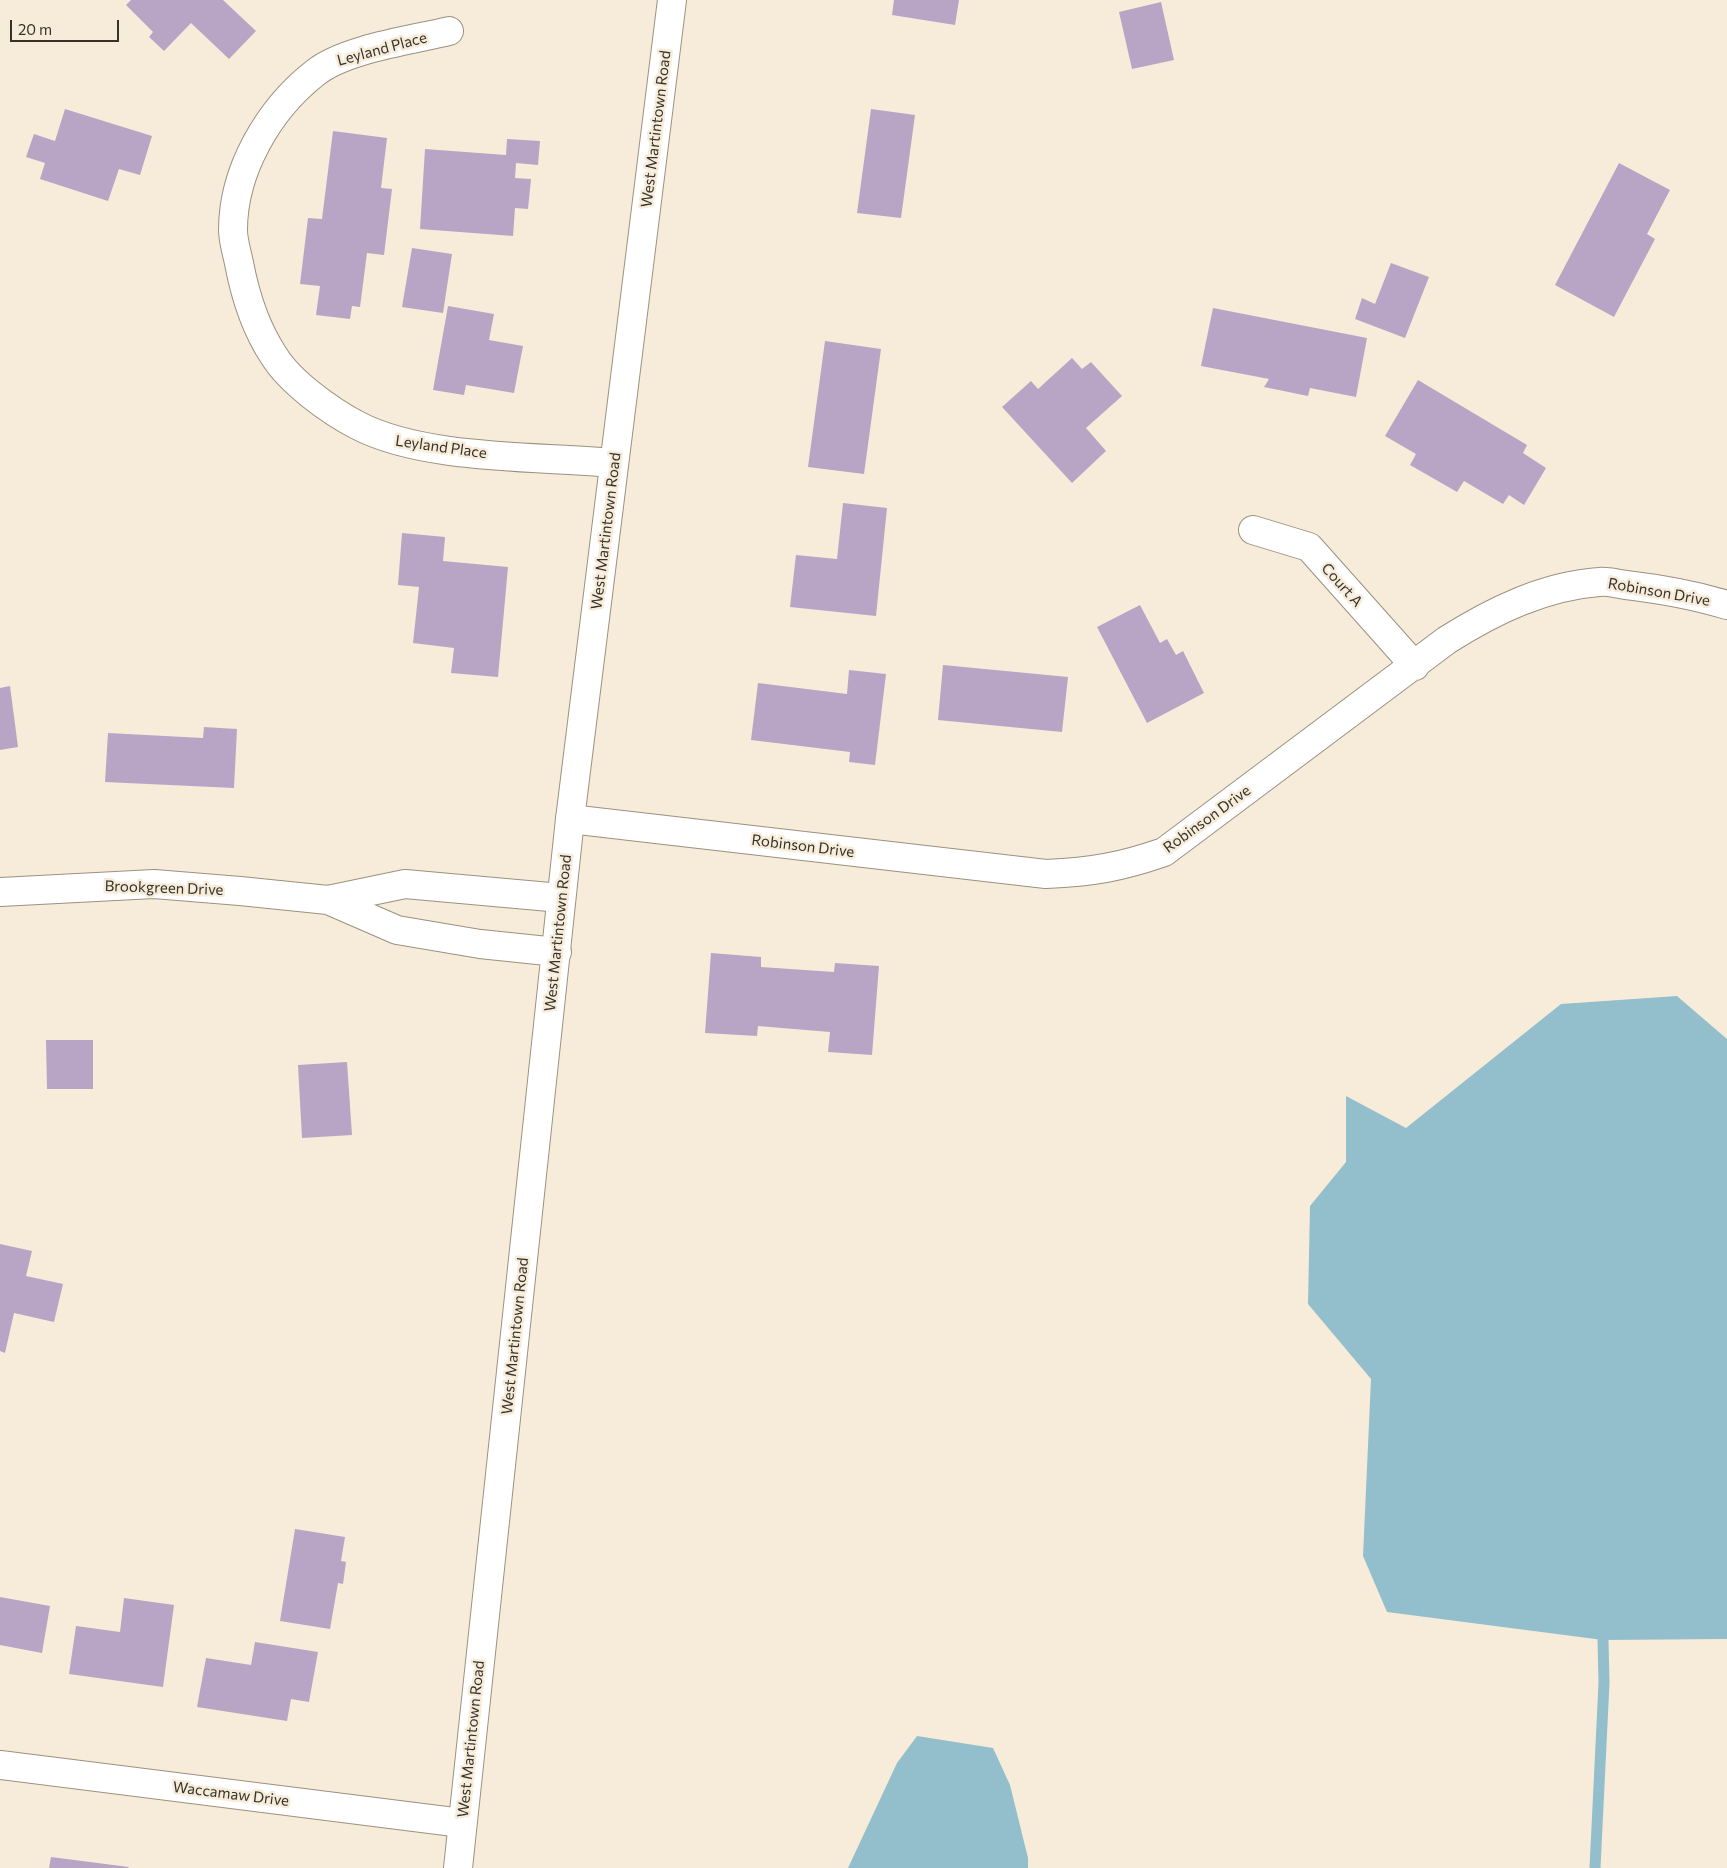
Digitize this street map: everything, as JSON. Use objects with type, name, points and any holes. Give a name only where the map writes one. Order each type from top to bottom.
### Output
[{"type":"street","name":"West Martintown Road","points":[[458,1868],[570,819],[672,0]]},
{"type":"street","name":"Leyland Place","points":[[450,31],[336,60],[316,71],[276,112],[259,139],[246,169],[237,199],[233,232],[242,282],[256,321],[274,357],[296,381],[324,404],[355,425],[388,440],[461,452],[614,463]]},
{"type":"street","name":"Court A","points":[[1253,530],[1309,547],[1415,666]]},
{"type":"street","name":"Robinson Drive","points":[[570,819],[1046,874],[1086,872],[1126,865],[1164,852],[1415,666],[1447,640],[1481,619],[1516,602],[1554,590],[1600,582],[1653,588],[1727,605]]},
{"type":"street","name":"Brookgreen Drive","points":[[0,892],[154,884],[240,890],[328,900],[397,930],[480,944],[557,952]]},
{"type":"street","name":"Brookgreen Drive","points":[[328,900],[405,884],[561,898]]},
{"type":"street","name":"Waccamaw Drive","points":[[0,1765],[462,1823]]},
{"type":"water","points":[[1677,996],[1727,1039],[1727,1639],[1603,1640],[1387,1612],[1363,1556],[1371,1379],[1308,1304],[1310,1206],[1346,1162],[1346,1096],[1406,1128],[1561,1004]]},
{"type":"water","points":[[917,1736],[993,1748],[1010,1785],[1028,1858],[1028,1868],[848,1868],[897,1763]]},
{"type":"building","points":[[131,0],[223,0],[256,31],[229,59],[191,23],[164,51],[149,37],[153,32],[126,5]]},
{"type":"building","points":[[894,0],[959,0],[955,25],[892,15]]},
{"type":"building","points":[[1161,2],[1174,60],[1132,69],[1119,12]]},
{"type":"building","points":[[65,109],[152,136],[140,175],[119,169],[108,201],[40,179],[45,163],[26,157],[34,134],[55,141]]},
{"type":"building","points":[[871,109],[915,115],[901,218],[857,213]]},
{"type":"building","points":[[333,131],[387,138],[381,188],[392,189],[384,255],[367,253],[360,307],[352,306],[350,319],[316,315],[320,286],[300,284],[308,218],[322,219]]},
{"type":"building","points":[[507,139],[540,141],[538,165],[516,163],[515,178],[531,179],[528,209],[515,208],[513,236],[420,229],[425,149],[506,155]]},
{"type":"building","points":[[1619,163],[1670,190],[1647,234],[1655,239],[1614,317],[1555,285]]},
{"type":"building","points":[[412,248],[452,254],[443,313],[402,307]]},
{"type":"building","points":[[1391,263],[1429,277],[1405,338],[1355,319],[1362,298],[1375,304]]},
{"type":"building","points":[[448,306],[494,314],[489,340],[523,346],[514,393],[466,385],[464,395],[433,390]]},
{"type":"building","points":[[1213,308],[1367,338],[1356,397],[1310,388],[1308,396],[1264,387],[1269,379],[1201,366]]},
{"type":"building","points":[[825,341],[881,349],[864,474],[808,467]]},
{"type":"building","points":[[1072,358],[1082,369],[1091,362],[1122,396],[1086,428],[1106,451],[1072,483],[1002,407],[1031,381],[1038,389]]},
{"type":"building","points":[[1418,380],[1527,445],[1523,453],[1546,468],[1524,505],[1509,495],[1503,504],[1464,481],[1457,492],[1410,465],[1416,454],[1385,436]]},
{"type":"building","points":[[843,503],[887,508],[876,616],[790,607],[796,555],[837,559]]},
{"type":"building","points":[[402,533],[445,537],[443,561],[508,567],[498,677],[451,673],[454,648],[413,643],[419,587],[398,585]]},
{"type":"building","points":[[1140,605],[1160,643],[1167,639],[1176,655],[1183,651],[1204,693],[1147,723],[1097,627]]},
{"type":"building","points":[[943,665],[1068,677],[1062,732],[938,720]]},
{"type":"building","points":[[849,670],[886,674],[875,765],[849,762],[850,752],[751,740],[758,683],[847,694]]},
{"type":"building","points":[[10,686],[18,747],[0,750],[0,688]]},
{"type":"building","points":[[204,727],[237,729],[234,788],[105,782],[108,733],[203,738]]},
{"type":"building","points":[[711,953],[761,957],[761,967],[834,972],[835,963],[879,966],[872,1055],[828,1052],[830,1032],[758,1026],[757,1036],[705,1033]]},
{"type":"building","points":[[46,1040],[93,1040],[93,1089],[47,1089]]},
{"type":"building","points":[[347,1062],[352,1135],[302,1138],[298,1065]]},
{"type":"building","points":[[0,1244],[32,1251],[26,1276],[63,1284],[54,1322],[14,1313],[5,1353],[0,1351]]},
{"type":"building","points":[[295,1529],[345,1537],[341,1561],[346,1562],[343,1584],[338,1583],[330,1629],[280,1621]]},
{"type":"building","points":[[0,1597],[50,1606],[42,1653],[0,1645]]},
{"type":"building","points":[[124,1598],[174,1605],[163,1687],[69,1674],[76,1626],[120,1632]]},
{"type":"building","points":[[255,1642],[318,1652],[309,1702],[291,1699],[287,1721],[197,1707],[206,1658],[251,1665]]},
{"type":"building","points":[[51,1857],[129,1867],[49,1868]]},
{"type":"waterway","points":[[1595,1868],[1604,1683],[1603,1640]]}]
